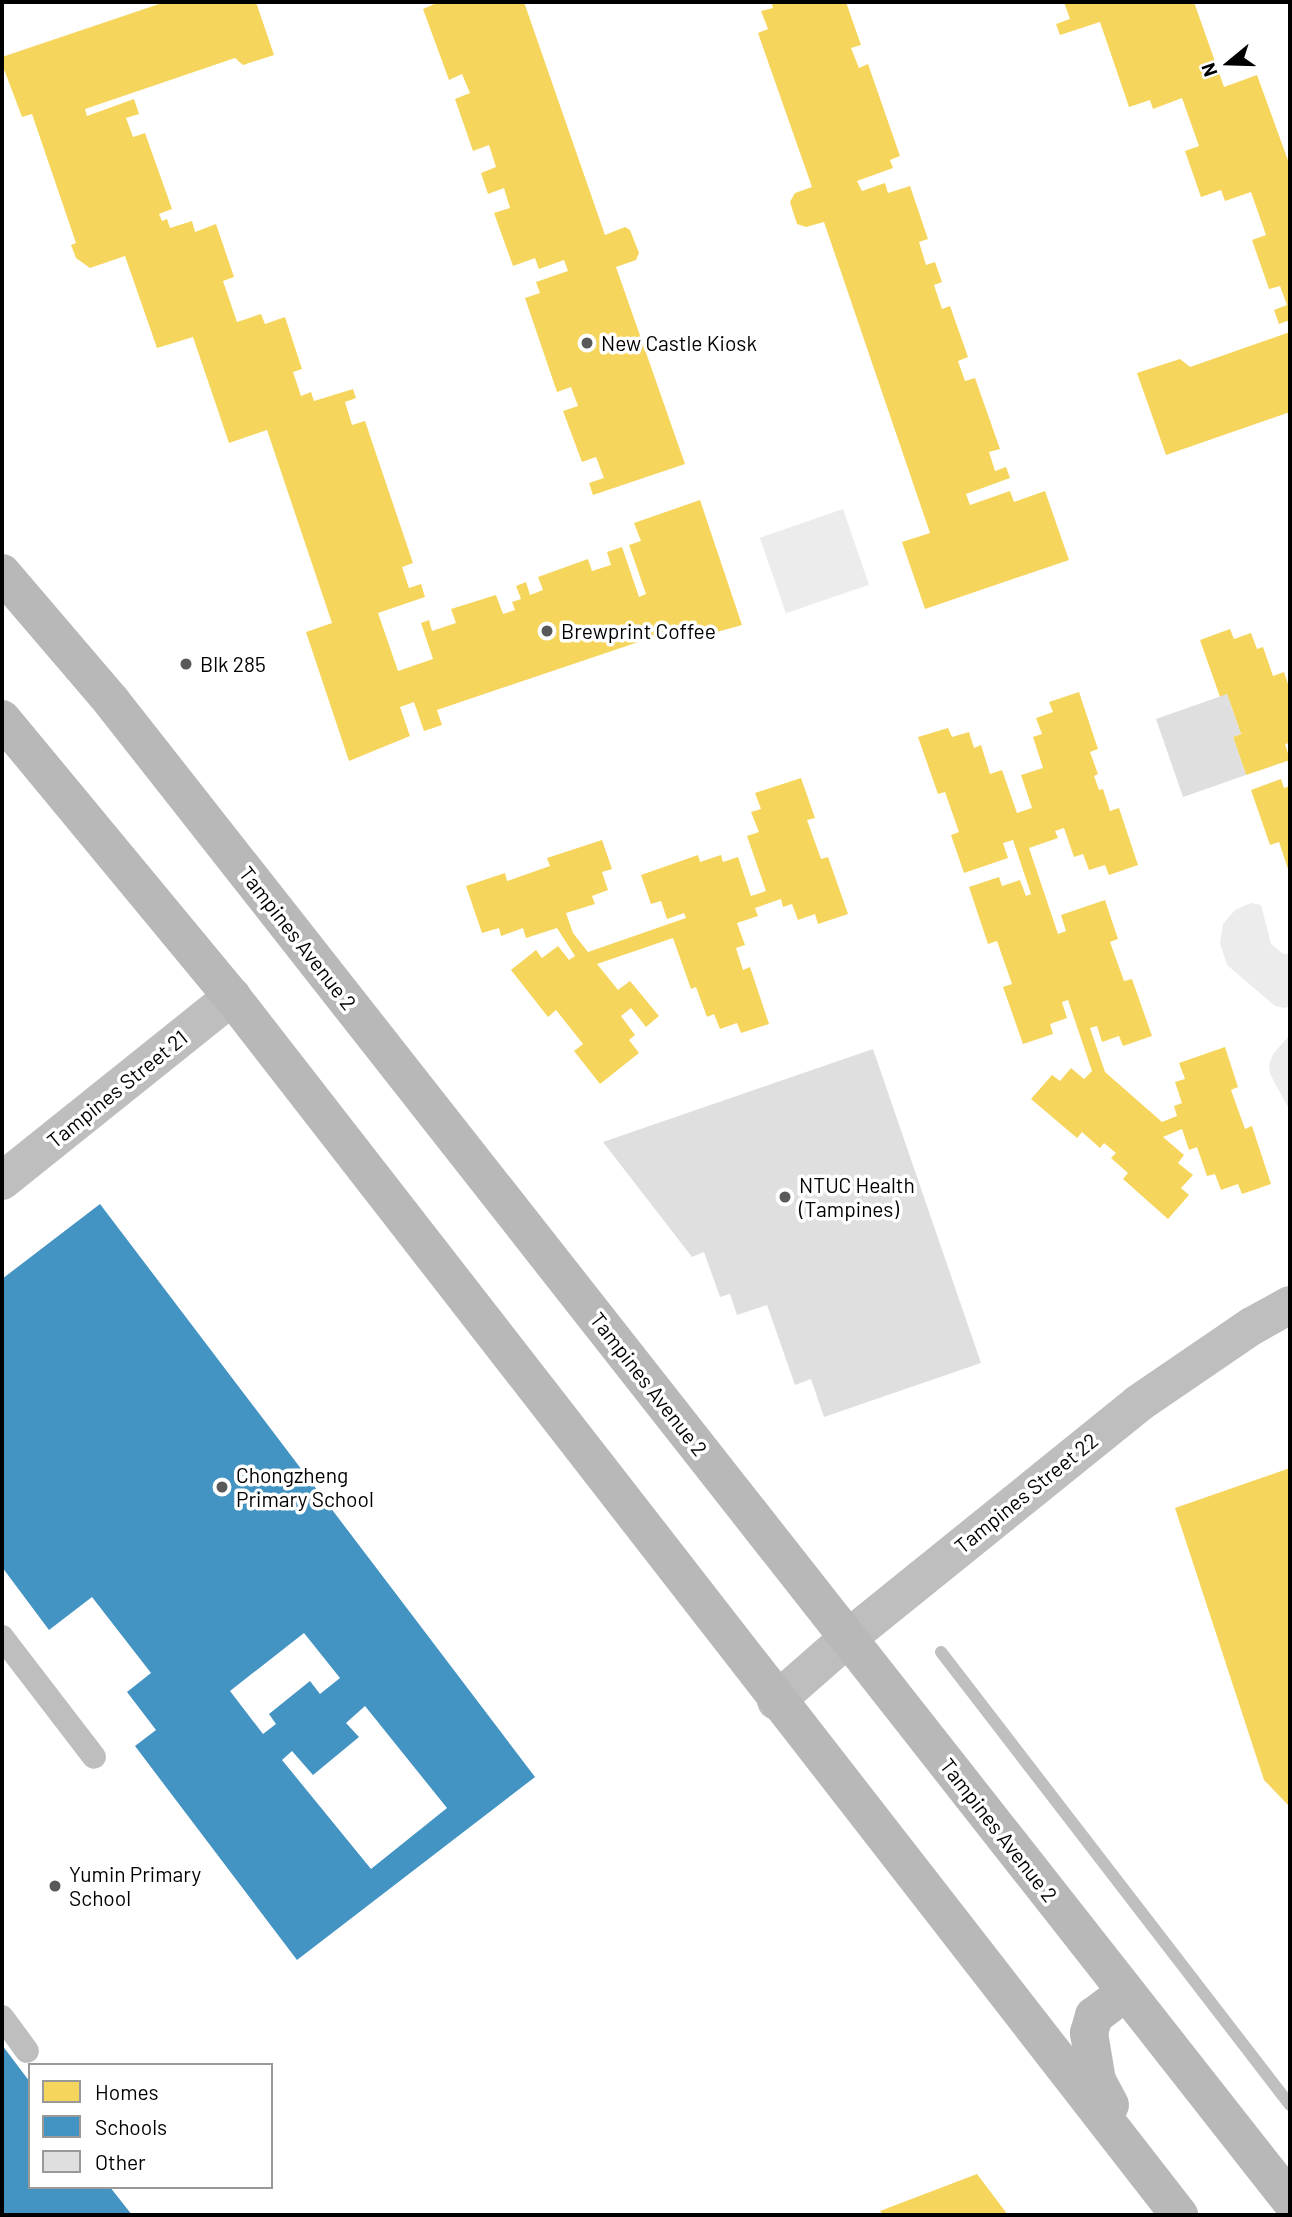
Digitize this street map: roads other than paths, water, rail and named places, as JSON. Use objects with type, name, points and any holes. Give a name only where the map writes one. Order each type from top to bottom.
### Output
[{"type":"main road","name":"Tampines Avenue 2","points":[[2,573],[112,702],[1290,2200]]},
{"type":"main road","points":[[2,719],[232,997],[776,1701],[1179,2215]]},
{"type":"main road","points":[[1126,1992],[1094,2016],[1089,2033],[1090,2057],[1097,2081],[1152,2180]]},
{"type":"street","name":"Tampines Street 21","points":[[2,1181],[232,997]]},
{"type":"street","name":"Tampines Street 22","points":[[776,1701],[848,1638],[1139,1403],[1252,1326],[1290,1305]]},
{"type":"lane","points":[[2,1637],[94,1757]]},
{"type":"lane","points":[[2,2017],[27,2051]]},
{"type":"waterway","points":[[941,1652],[1290,2105]]},
{"type":"place","name":"New Castle Kiosk","points":[[587,343]]},
{"type":"place","name":"Brewprint Coffee","points":[[547,631]]},
{"type":"place","name":"Blk 285","points":[[186,664]]},
{"type":"place","name":"NTUC Health (Tampines)","points":[[785,1197]]},
{"type":"place","name":"Chongzheng Primary School","points":[[222,1487]]},
{"type":"place","name":"Yumin Primary School","points":[[55,1886]]}]
